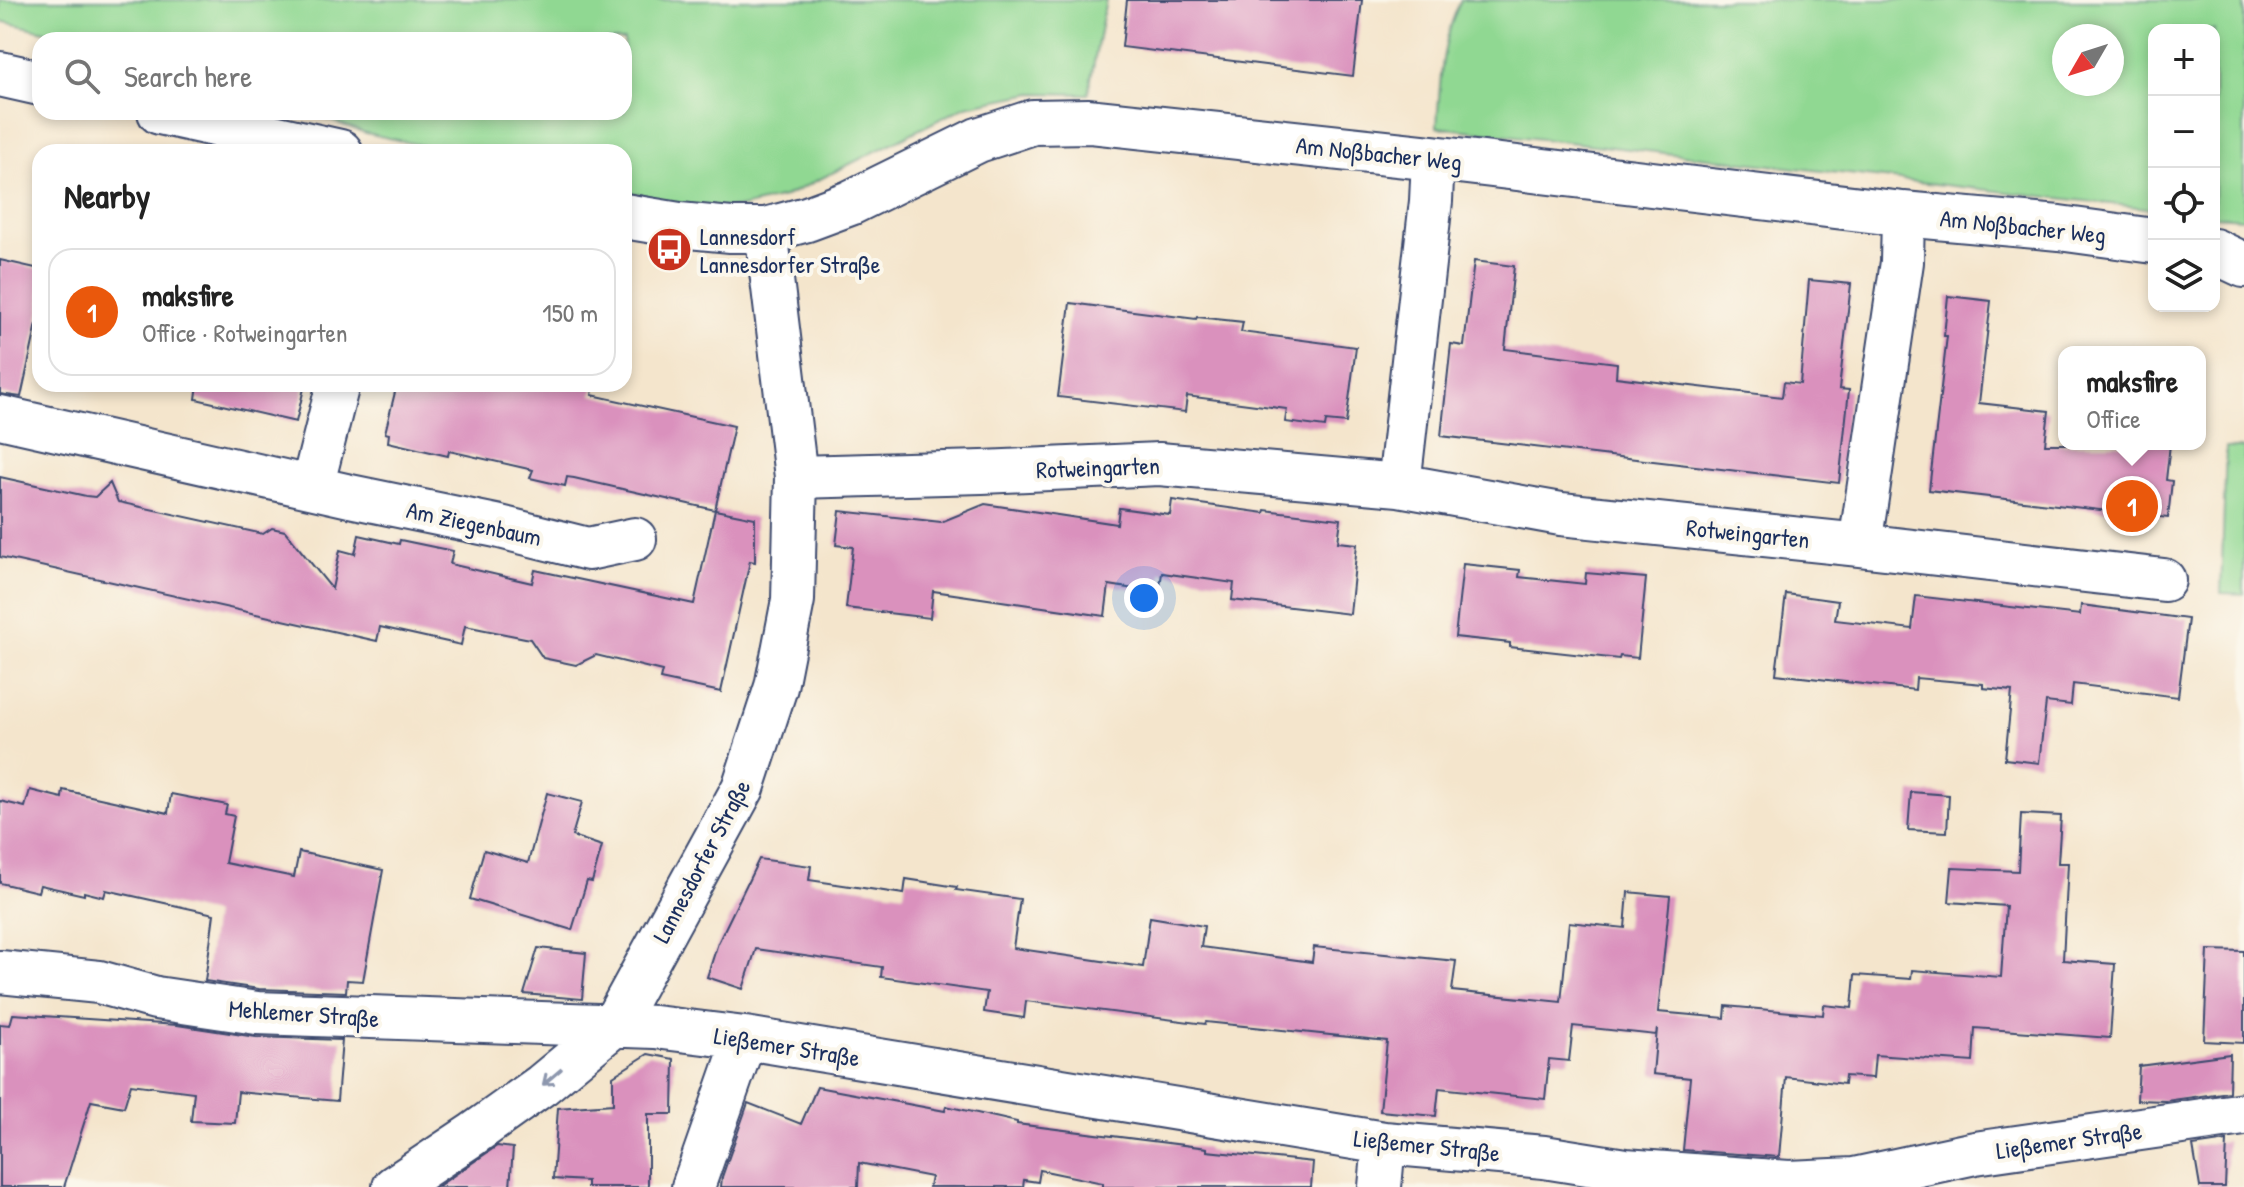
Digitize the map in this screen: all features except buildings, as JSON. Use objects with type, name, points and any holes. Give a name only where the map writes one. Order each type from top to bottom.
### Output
[{"type":"street","points":[[0,74],[32,81]]},
{"type":"street","points":[[196,120],[304,144]]},
{"type":"street","name":"Am Noßbacher Weg","points":[[632,217],[692,227],[766,230],[850,203],[978,140],[1033,122],[1089,121],[2148,240]]},
{"type":"street","points":[[1399,485],[1431,201],[1433,158]]},
{"type":"street","points":[[1860,545],[1902,262],[1903,214]]},
{"type":"street","name":"Lannesdorfer Straße","points":[[394,1187],[542,1085],[612,1027],[743,788],[776,687],[793,600],[796,477],[766,230]]},
{"type":"street","points":[[2220,254],[2244,265]]},
{"type":"street","points":[[312,487],[336,392]]},
{"type":"street","name":"Am Ziegenbaum","points":[[0,417],[588,549],[635,539]]},
{"type":"street","name":"Rotweingarten","points":[[796,477],[1159,464],[1399,485],[1561,514],[2164,580]]},
{"type":"street","name":"Mehlemer Straße","points":[[0,972],[99,982],[156,998],[257,1013],[612,1027]]},
{"type":"street","name":"Ließemer Straße","points":[[612,1027],[655,1027],[745,1038],[1384,1143],[1544,1157],[1625,1170],[1789,1182],[1854,1179],[1975,1153],[2244,1114]]},
{"type":"street","points":[[693,1187],[745,1038]]},
{"type":"street","points":[[1380,1187],[1384,1143]]},
{"type":"green space","points":[[0,0],[1106,0],[1088,94],[1033,93],[966,106],[784,197],[742,207],[701,209],[632,193],[632,144],[415,144],[366,133],[329,120],[632,120],[632,32],[49,32],[0,21]]},
{"type":"green space","points":[[1461,0],[2244,0],[2244,218],[2220,216],[2220,24],[2148,24],[2148,208],[1437,127],[1449,31]]},
{"type":"green space","points":[[2226,448],[2244,448],[2244,594],[2221,593]]},
{"type":"place","name":"Lannesdorf Lannesdorfer Straße","points":[[669,250]]},
{"type":"place","name":"maksfire","points":[[2132,506]]}]
